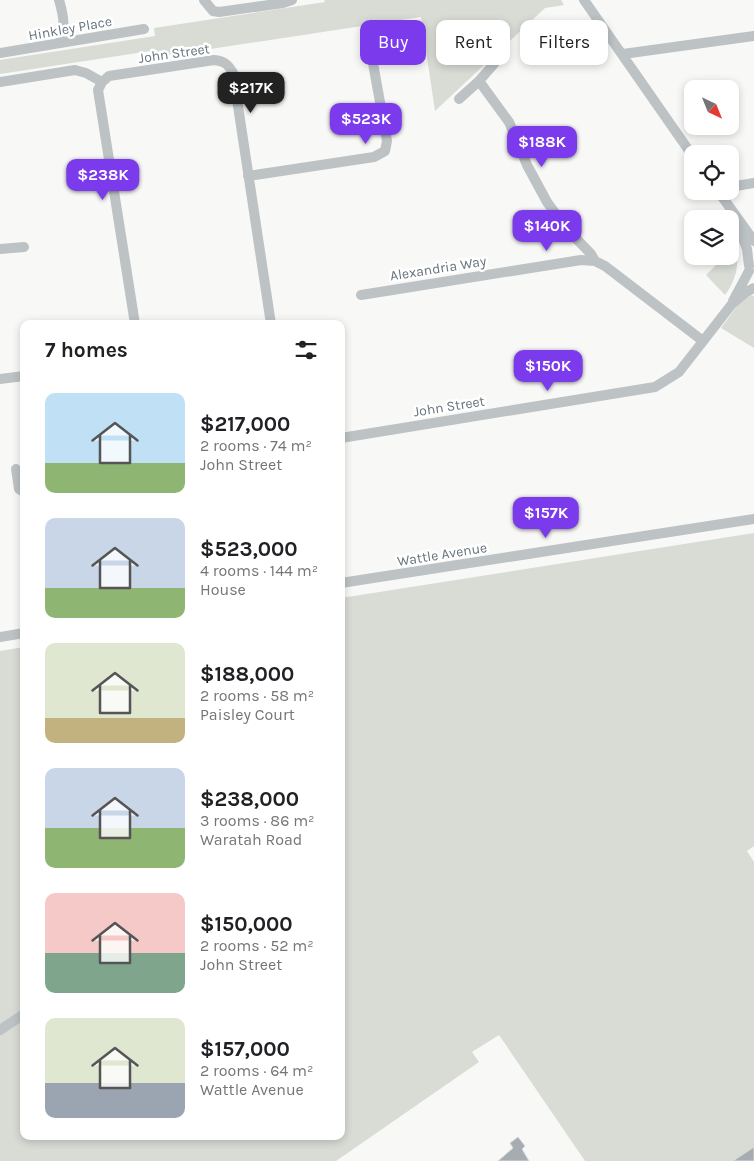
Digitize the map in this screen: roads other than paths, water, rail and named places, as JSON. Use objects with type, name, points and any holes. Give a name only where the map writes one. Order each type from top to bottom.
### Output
[{"type":"street","points":[[59,0],[64,30],[59,43]]},
{"type":"street","points":[[204,0],[213,11],[219,12],[283,3],[292,0]]},
{"type":"street","points":[[584,0],[685,145]]},
{"type":"street","name":"Hinkley Place","points":[[0,53],[144,29]]},
{"type":"street","points":[[623,54],[754,36]]},
{"type":"street","name":"John Street","points":[[102,82],[109,76],[214,60],[223,61],[229,66],[233,73],[270,320]]},
{"type":"street","points":[[248,176],[374,157],[385,151],[387,141],[373,65]]},
{"type":"street","points":[[459,99],[493,65]]},
{"type":"street","points":[[0,82],[75,70],[86,73],[102,82],[98,90],[134,320]]},
{"type":"street","points":[[479,81],[509,122],[527,164],[547,202],[566,228],[591,254],[595,261],[605,266],[703,341]]},
{"type":"street","points":[[739,186],[754,183]]},
{"type":"street","points":[[739,221],[754,241]]},
{"type":"street","points":[[739,228],[747,249],[754,282]]},
{"type":"street","points":[[0,249],[24,247]]},
{"type":"street","name":"Alexandria Way","points":[[360,295],[581,260],[595,261]]},
{"type":"street","name":"John Street","points":[[732,304],[751,265]]},
{"type":"street","name":"John Street","points":[[345,437],[655,386],[679,372],[732,304],[754,288]]},
{"type":"street","points":[[0,379],[20,376]]},
{"type":"street","points":[[16,469],[20,490]]},
{"type":"street","name":"Wattle Avenue","points":[[345,582],[754,519]]},
{"type":"street","points":[[0,636],[20,634]]},
{"type":"street","points":[[0,1030],[20,1017]]}]
